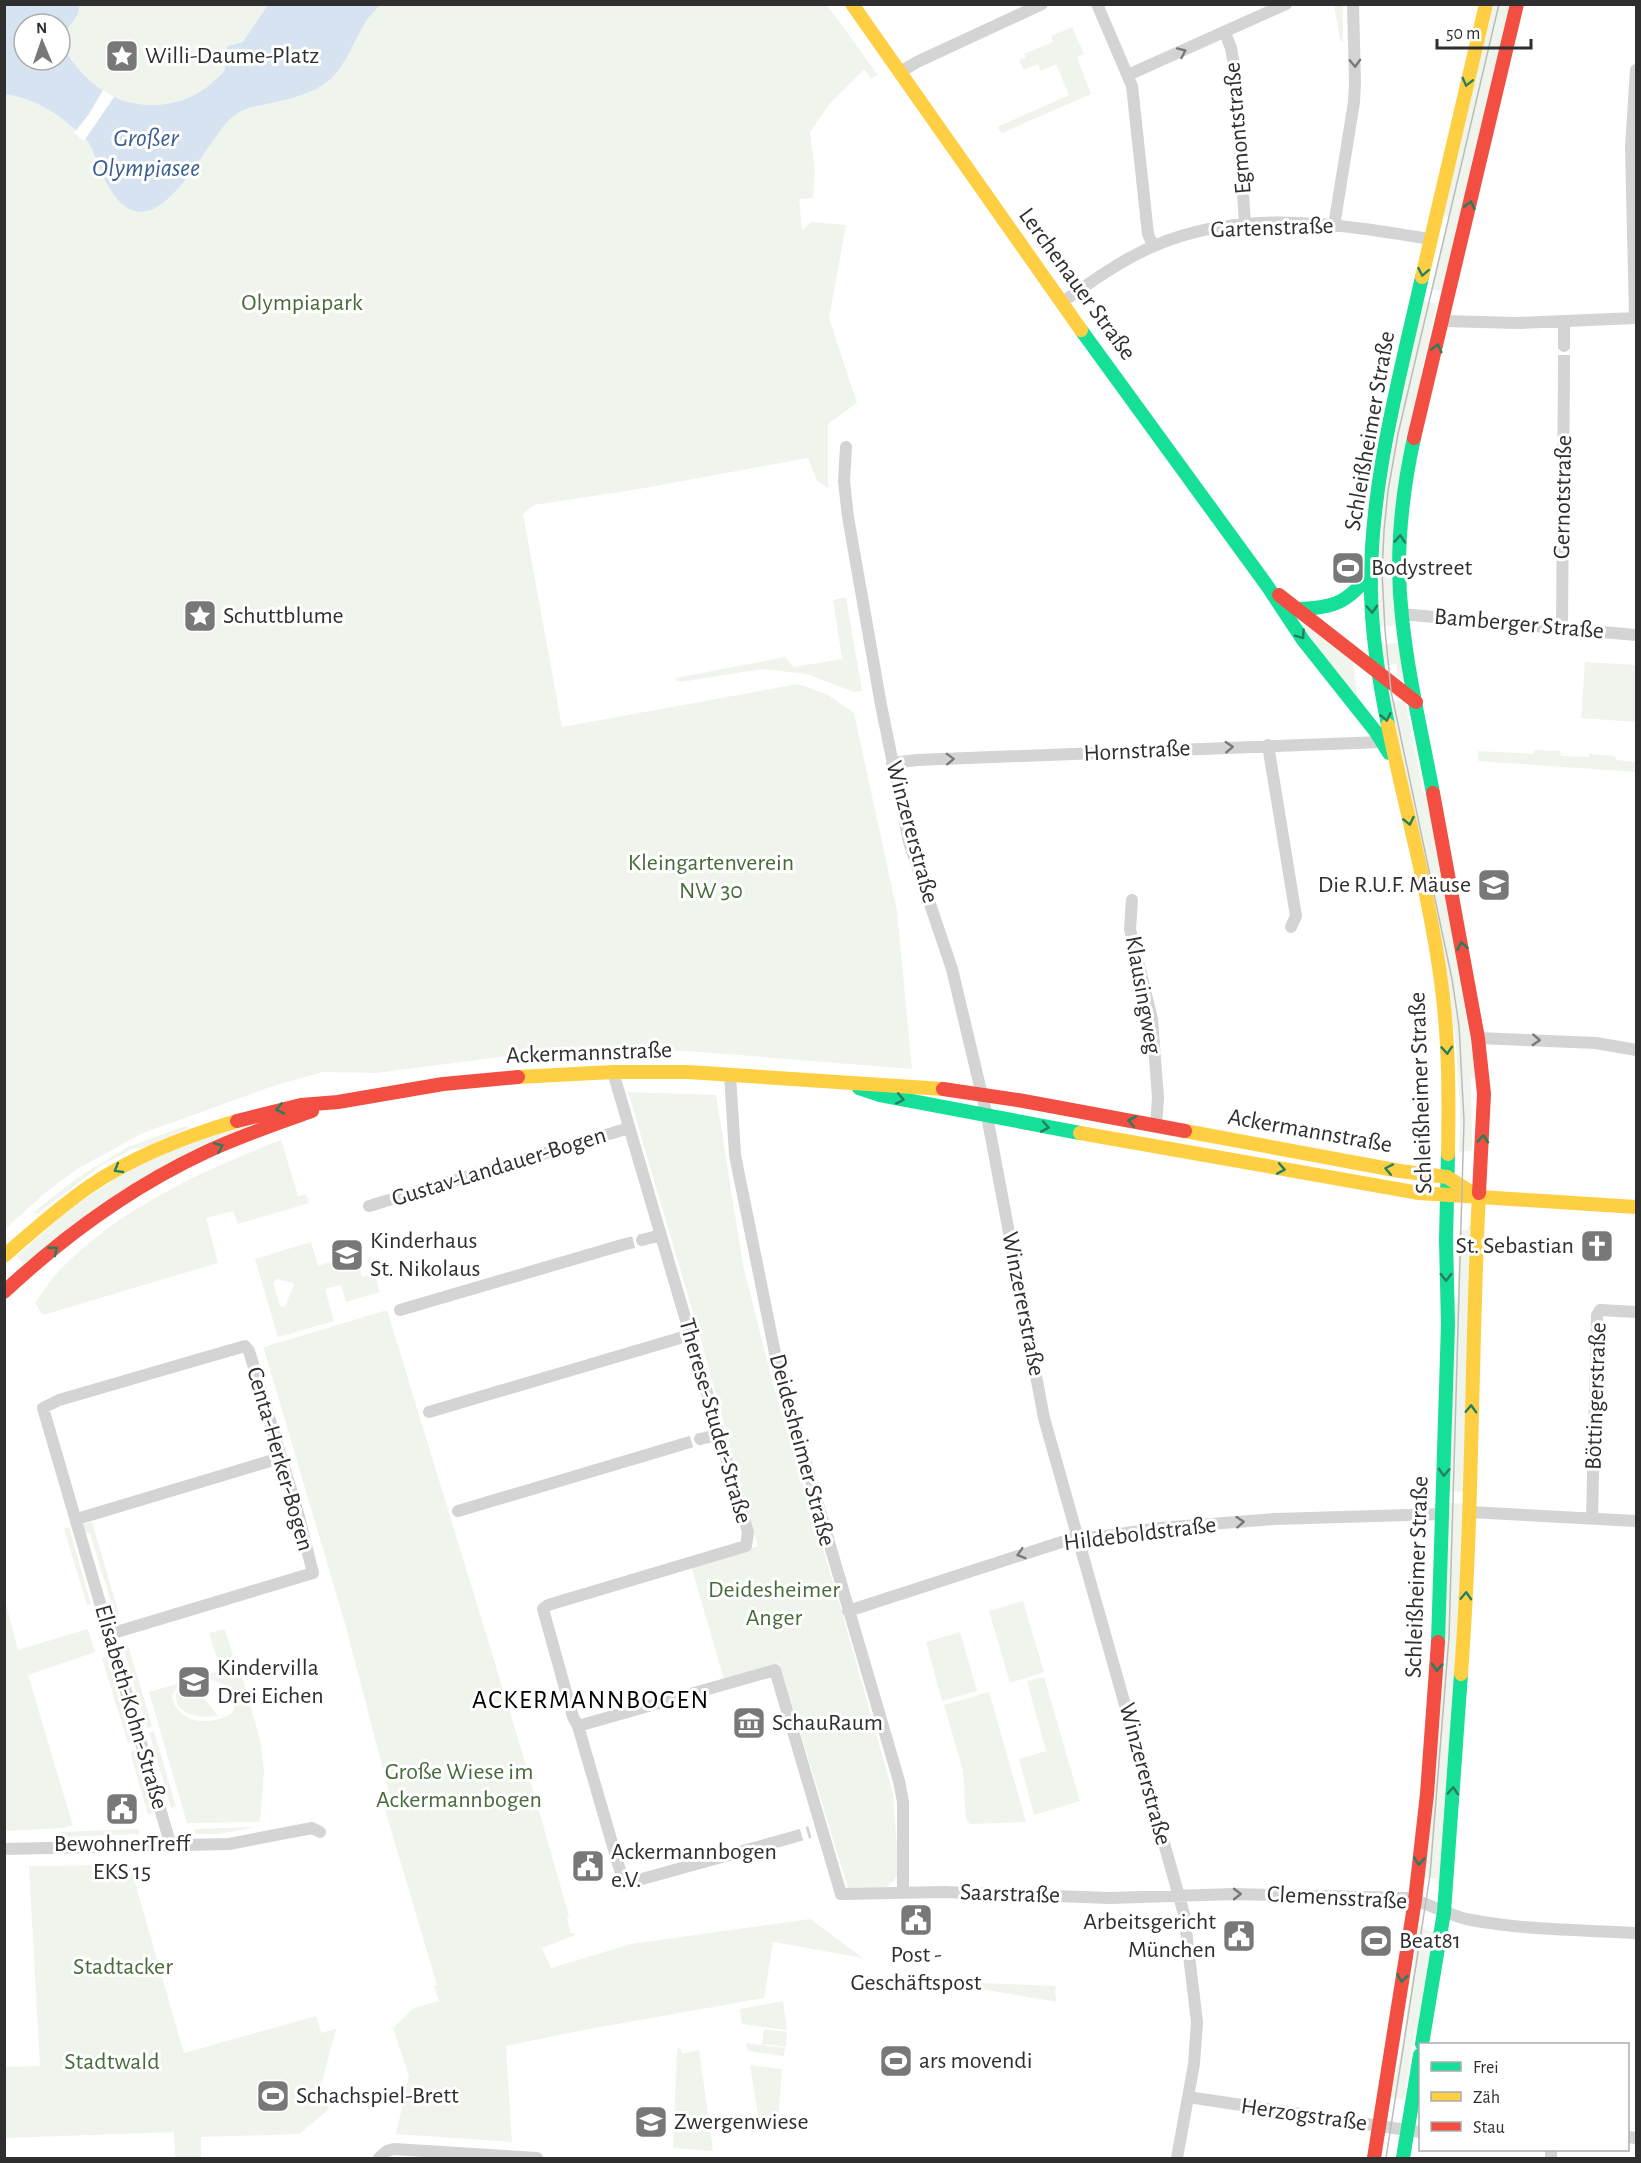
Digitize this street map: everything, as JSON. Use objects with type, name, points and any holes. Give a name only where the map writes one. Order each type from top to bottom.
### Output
[{"type":"main road","name":"Lerchenauer Straße","points":[[852,4],[1061,303],[1268,587],[1303,640],[1382,742],[1396,764]]},
{"type":"main road","name":"Schleißheimer Straße","points":[[1374,2158],[1415,1900],[1437,1668],[1448,1324],[1445,1283],[1448,1070],[1443,992],[1433,929],[1377,669],[1373,639],[1371,573],[1376,505],[1383,458],[1430,238],[1486,4]]},
{"type":"main road","name":"Schleißheimer Straße","points":[[1422,2043],[1444,1912],[1464,1636],[1475,1268],[1484,1094],[1478,1038],[1401,614],[1399,551],[1406,480],[1414,438],[1444,321],[1517,4]]},
{"type":"main road","points":[[1298,609],[1329,608],[1345,602],[1371,573]]},
{"type":"main road","name":"Lerchenauer Straße","points":[[1268,587],[1377,669],[1416,702]]},
{"type":"main road","name":"Ackermannstraße","points":[[4,1256],[56,1211],[92,1185],[145,1155],[210,1129],[259,1114],[301,1105],[338,1102],[442,1084],[613,1072],[730,1074],[844,1083],[894,1084],[982,1095],[1400,1171],[1447,1177],[1479,1197]]},
{"type":"main road","name":"Ackermannstraße","points":[[844,1083],[880,1095],[987,1116],[1408,1191],[1479,1197]]},
{"type":"main road","name":"Ackermannstraße","points":[[6,1288],[57,1246],[118,1202],[192,1159],[338,1102]]},
{"type":"main road","points":[[1479,1197],[1636,1206]]},
{"type":"main road","points":[[1403,2158],[1414,2131],[1419,2068]]},
{"type":"street","points":[[900,72],[1042,4]]},
{"type":"street","points":[[1097,4],[1132,86],[1148,234],[1153,246]]},
{"type":"street","points":[[1128,75],[1286,4]]},
{"type":"street","points":[[1334,226],[1354,102],[1353,4]]},
{"type":"street","name":"Egmontstraße","points":[[1225,33],[1231,48],[1235,71],[1245,224]]},
{"type":"street","points":[[1444,321],[1508,323],[1636,318],[1631,147],[1636,70]]},
{"type":"street","name":"Gartenstraße","points":[[1061,303],[1117,265],[1153,246],[1200,230],[1245,224],[1291,223],[1366,228],[1430,238]]},
{"type":"street","points":[[1564,322],[1564,346]]},
{"type":"street","name":"Gernotstraße","points":[[1562,628],[1564,367]]},
{"type":"street","name":"Winzererstraße","points":[[846,447],[844,481],[848,517],[892,763],[909,842],[952,969],[987,1116],[1044,1418],[1184,1914],[1197,2022],[1194,2064],[1177,2158]]},
{"type":"street","name":"Bamberger Straße","points":[[1401,614],[1636,635]]},
{"type":"street","name":"Hornstraße","points":[[892,763],[1268,745],[1382,742]]},
{"type":"street","points":[[1268,745],[1296,916],[1291,927]]},
{"type":"street","name":"Klausingweg","points":[[1132,900],[1130,929],[1153,1029],[1158,1098],[1156,1126]]},
{"type":"street","points":[[1478,1038],[1596,1043],[1636,1050]]},
{"type":"street","name":"Therese-Studer-Straße","points":[[578,1726],[573,1717],[543,1609],[548,1605],[746,1546],[748,1532],[613,1072]]},
{"type":"street","name":"Deidesheimer Straße","points":[[730,1074],[735,1155],[778,1368],[903,1802],[903,1892]]},
{"type":"street","name":"Gustav-Landauer-Bogen","points":[[369,1206],[629,1128]]},
{"type":"street","points":[[642,1240],[661,1235]]},
{"type":"street","points":[[400,1311],[622,1245]]},
{"type":"street","name":"Böttingerstraße","points":[[1592,1518],[1597,1315],[1600,1310],[1636,1312]]},
{"type":"street","points":[[429,1412],[690,1335]]},
{"type":"street","name":"Centa-Herker-Bogen","points":[[43,1408],[59,1400],[245,1346],[249,1351],[298,1513],[313,1573],[110,1634]]},
{"type":"street","name":"Elisabeth-Kohn-Straße","points":[[4,1849],[171,1846],[43,1408]]},
{"type":"street","points":[[700,1440],[718,1435]]},
{"type":"street","points":[[458,1511],[680,1445]]},
{"type":"street","points":[[77,1519],[280,1458]]},
{"type":"street","points":[[1469,1512],[1636,1521]]},
{"type":"street","name":"Hildeboldstraße","points":[[848,1611],[1077,1537],[1100,1537],[1159,1528],[1275,1519],[1442,1514]]},
{"type":"street","name":"Saarstraße","points":[[578,1726],[775,1670],[816,1830],[841,1894],[903,1892],[1110,1898],[1179,1897]]},
{"type":"street","points":[[578,1726],[624,1884],[790,1838]]},
{"type":"street","points":[[171,1846],[229,1844],[312,1828],[320,1832]]},
{"type":"street","name":"Clemensstraße","points":[[1179,1897],[1234,1894],[1415,1900],[1455,1917],[1488,1923],[1636,1933]]},
{"type":"street","name":"Herzogstraße","points":[[1188,2097],[1414,2131]]},
{"type":"street","points":[[381,2157],[387,2151],[394,2149],[537,2158]]},
{"type":"green space","name":"Olympiapark","points":[[5,5],[827,5],[878,75],[871,79],[864,69],[831,102],[810,132],[815,171],[813,198],[799,199],[802,230],[811,222],[846,225],[829,318],[857,403],[828,424],[828,488],[817,481],[808,458],[639,489],[534,505],[523,514],[562,727],[798,684],[828,695],[854,713],[897,911],[912,1069],[689,1051],[608,1051],[523,1054],[376,1073],[323,1072],[273,1086],[143,1133],[77,1169],[45,1193],[5,1229]]},
{"type":"green space","points":[[1334,5],[1343,5],[1343,42],[1340,40]]},
{"type":"green space","points":[[1492,5],[1511,5],[1445,292],[1431,289],[1448,217],[1442,215]]},
{"type":"green space","points":[[1072,27],[1084,54],[1077,57],[1091,94],[1002,133],[997,127],[1069,95],[1056,64],[1041,71],[1038,64],[1024,70],[1019,60],[1026,57],[1024,54],[1053,42],[1051,36]]},
{"type":"green space","points":[[1422,300],[1437,304],[1420,377],[1424,378],[1397,626],[1380,627],[1379,556],[1387,477]]},
{"type":"green space","points":[[846,597],[862,691],[854,692],[807,674],[761,669],[681,682],[676,680],[676,678],[785,657],[794,667],[842,659],[833,600]]},
{"type":"green space","points":[[1295,618],[1353,661],[1357,699]]},
{"type":"green space","points":[[1400,642],[1404,681],[1398,676],[1396,664],[1385,666],[1381,643],[1384,645]]},
{"type":"green space","points":[[1585,662],[1636,665],[1636,722],[1581,718]]},
{"type":"green space","points":[[1388,687],[1392,701],[1403,700],[1406,706],[1423,792],[1429,801],[1477,1077],[1471,1078],[1472,1151],[1459,1152],[1460,1105],[1455,1034]]},
{"type":"green space","points":[[1534,750],[1560,751],[1561,756],[1589,757],[1589,754],[1615,756],[1616,760],[1636,762],[1636,772],[1478,761],[1478,751],[1533,754]]},
{"type":"green space","name":"Deidesheimer Anger","points":[[628,1092],[716,1095],[743,1265],[774,1388],[840,1605],[893,1794],[899,1875],[887,1887],[848,1888],[779,1663],[724,1679],[691,1566],[758,1546],[699,1333]]},
{"type":"green space","points":[[262,1118],[23,1264],[17,1256],[73,1206],[145,1160]]},
{"type":"green space","points":[[185,1126],[189,1128],[145,1147],[132,1149],[102,1165],[36,1215],[34,1212],[77,1178],[128,1147]]},
{"type":"green space","points":[[281,1140],[298,1196],[306,1194],[309,1203],[238,1224],[233,1211],[206,1218],[218,1263],[43,1315],[35,1303],[48,1284],[81,1250],[106,1230],[133,1211],[191,1179]]},
{"type":"green space","points":[[1468,1226],[1472,1226],[1465,1492],[1447,1491],[1452,1301],[1457,1301],[1459,1230],[1468,1230]]},
{"type":"green space","points":[[311,1242],[318,1266],[330,1262],[333,1269],[358,1262],[362,1277],[372,1274],[367,1259],[370,1258],[380,1292],[346,1302],[341,1285],[325,1289],[334,1321],[278,1337],[255,1259]],"holes":[[[277,1279],[293,1283],[285,1307],[280,1306],[273,1283]]]},
{"type":"green space","name":"Große Wiese im Ackermannbogen","points":[[387,1310],[523,1755],[569,1916],[567,1919],[571,1933],[575,1935],[542,1948],[551,1968],[631,1944],[810,1919],[863,1958],[773,1942],[764,1998],[506,2046],[512,2142],[396,2134],[409,2076],[393,2028],[414,2008],[439,2001],[434,1986],[437,1985],[384,1806],[390,1805],[393,1808],[346,1627],[264,1349],[264,1347]]},
{"type":"green space","points":[[1448,1503],[1466,1504],[1440,1885],[1436,1883],[1437,1879],[1424,1877]]},
{"type":"green space","points":[[92,1522],[119,1614],[115,1616],[90,1533],[86,1533],[83,1524]]},
{"type":"green space","points":[[69,1527],[91,1604],[87,1605],[64,1529]]},
{"type":"green space","points":[[4,1596],[18,1650],[88,1629],[95,1652],[28,1675],[73,1826],[66,1826],[66,1828],[5,1831]]},
{"type":"green space","points":[[1023,1601],[1044,1672],[1010,1683],[989,1611]]},
{"type":"green space","points":[[225,1629],[233,1656],[218,1661],[209,1633]]},
{"type":"green space","points":[[960,1632],[977,1691],[942,1701],[926,1642]]},
{"type":"green space","points":[[128,1645],[152,1726],[147,1728],[123,1647]]},
{"type":"green space","points":[[107,1656],[132,1742],[128,1744],[102,1658]]},
{"type":"green space","points":[[239,1664],[261,1744],[264,1771],[260,1822],[187,1823],[149,1692],[179,1683],[172,1696],[175,1706],[181,1713],[197,1720],[216,1720],[233,1712],[237,1699],[224,1685],[203,1676]]},
{"type":"green space","points":[[1044,1677],[1080,1801],[1034,1815],[1019,1759],[1046,1751],[1027,1681]]},
{"type":"green space","points":[[191,1682],[218,1716],[196,1716],[177,1705],[176,1695],[179,1688]]},
{"type":"green space","points":[[989,1692],[1026,1822],[970,1824],[966,1820],[963,1771],[944,1705]]},
{"type":"green space","points":[[154,1731],[176,1807],[171,1808],[149,1732]]},
{"type":"green space","points":[[135,1750],[153,1813],[148,1815],[130,1752]]},
{"type":"green space","points":[[256,1827],[218,1834],[195,1834],[195,1829]]},
{"type":"green space","points":[[139,1829],[139,1834],[59,1837],[59,1832]]},
{"type":"green space","name":"Stadtwald","points":[[130,1865],[184,2053],[316,2016],[321,2033],[336,2029],[322,2082],[329,2109],[299,2134],[201,2137],[201,2158],[175,2158],[174,2132],[5,2138],[5,2067],[40,2066],[29,1866]]},
{"type":"green space","points":[[1418,1925],[1435,1934],[1420,2030],[1415,2029],[1404,2099],[1390,2098],[1404,2036]]},
{"type":"green space","points":[[957,1982],[1056,1986],[1057,2002],[957,1985]]},
{"type":"green space","points":[[783,2001],[787,2030],[742,2024],[740,2009]]},
{"type":"green space","points":[[764,2029],[787,2032],[786,2047],[762,2044]]},
{"type":"green space","points":[[746,2043],[785,2048],[784,2056],[748,2051]]},
{"type":"green space","points":[[680,2048],[682,2054],[699,2050],[713,2151],[673,2148],[677,2049]]},
{"type":"green space","points":[[750,2065],[782,2069],[778,2122],[759,2121]]},
{"type":"water","name":"Großer Olympiasee","points":[[5,5],[79,5],[79,11],[72,23],[72,12],[12,12],[12,72],[72,72],[72,60],[92,83],[104,92],[132,103],[154,105],[186,99],[213,82],[225,69],[224,51],[228,46],[243,42],[268,5],[381,5],[366,22],[343,64],[327,82],[303,95],[252,107],[235,115],[219,132],[176,190],[160,205],[144,212],[127,207],[110,189],[85,138],[52,111],[5,94]]},
{"type":"pier","points":[[103,90],[114,97],[84,141],[74,133],[89,114]]},
{"type":"tunnel","points":[[1564,346],[1564,367]]},
{"type":"tunnel","points":[[622,1245],[642,1240]]},
{"type":"tunnel","points":[[680,1445],[700,1439]]},
{"type":"tunnel","points":[[790,1838],[810,1832]]},
{"type":"tram line","points":[[1386,2158],[1430,1875],[1449,1637],[1464,1121],[1459,1026],[1452,979],[1391,691],[1382,572],[1384,531],[1398,434],[1499,4]]},
{"type":"traffic: fast","points":[[1388,725],[1373,626],[1371,593],[1375,513],[1387,434],[1422,277]]},
{"type":"traffic: fast","points":[[1081,330],[1268,587],[1303,640],[1376,732],[1389,753]]},
{"type":"traffic: fast","points":[[1414,438],[1400,527],[1400,595],[1408,661],[1433,793]]},
{"type":"traffic: fast","points":[[1298,609],[1322,607],[1340,602],[1355,591],[1371,573]]},
{"type":"traffic: fast","points":[[859,1088],[880,1095],[1080,1133]]},
{"type":"traffic: fast","points":[[1438,1642],[1448,1324],[1446,1240],[1448,1154]]},
{"type":"traffic: fast","points":[[1422,2043],[1444,1912],[1461,1674]]},
{"type":"traffic: fast","points":[[1403,2158],[1419,2061]]},
{"type":"traffic: slow","points":[[852,4],[1081,330]]},
{"type":"traffic: slow","points":[[1422,277],[1486,4]]},
{"type":"traffic: slow","points":[[1388,725],[1425,889],[1442,989],[1448,1072],[1448,1154]]},
{"type":"traffic: slow","points":[[518,1077],[613,1072],[688,1072],[943,1089]]},
{"type":"traffic: slow","points":[[4,1256],[67,1202],[124,1165],[199,1133],[237,1121]]},
{"type":"traffic: slow","points":[[1185,1131],[1400,1171],[1447,1177],[1479,1197]]},
{"type":"traffic: slow","points":[[1080,1133],[1419,1193],[1636,1207]]},
{"type":"traffic: slow","points":[[1461,1674],[1468,1554],[1479,1193]]},
{"type":"traffic: jam","points":[[1414,438],[1517,4]]},
{"type":"traffic: jam","points":[[1279,595],[1416,702]]},
{"type":"traffic: jam","points":[[1433,793],[1478,1038],[1484,1094],[1479,1193]]},
{"type":"traffic: jam","points":[[237,1121],[301,1105],[338,1102],[443,1084],[518,1077]]},
{"type":"traffic: jam","points":[[943,1089],[1018,1100],[1185,1131]]},
{"type":"traffic: jam","points":[[4,1292],[75,1232],[151,1181],[219,1146],[312,1111]]},
{"type":"traffic: jam","points":[[1374,2158],[1415,1900],[1427,1794],[1438,1642]]},
{"type":"place","name":"Willi-Daume-Platz","points":[[122,56]]},
{"type":"place","name":"Bodystreet","points":[[1348,568]]},
{"type":"place","name":"Schuttblume","points":[[200,616]]},
{"type":"place","name":"Die R.U.F. Mäuse","points":[[1494,885]]},
{"type":"place","name":"St. Sebastian","points":[[1597,1246]]},
{"type":"place","name":"Kinderhaus St. Nikolaus","points":[[347,1255]]},
{"type":"place","name":"Kindervilla Drei Eichen","points":[[194,1682]]},
{"type":"place","name":"SchauRaum","points":[[749,1723]]},
{"type":"place","name":"BewohnerTreff EKS 15","points":[[122,1809]]},
{"type":"place","name":"Ackermannbogen e.V.","points":[[588,1866]]},
{"type":"place","name":"Post - Geschäftspost","points":[[916,1920]]},
{"type":"place","name":"Arbeitsgericht München","points":[[1239,1936]]},
{"type":"place","name":"Beat81","points":[[1376,1941]]},
{"type":"place","name":"ars movendi","points":[[896,2061]]},
{"type":"place","name":"Schachspiel-Brett","points":[[273,2096]]},
{"type":"place","name":"Zwergenwiese","points":[[651,2122]]},
{"type":"district","name":"ACKERMANNBOGEN","points":[[591,1700]]},
{"type":"park label","name":"Kleingartenverein NW 30","points":[[711,877]]},
{"type":"park label","name":"Stadtacker","points":[[123,1967]]}]
